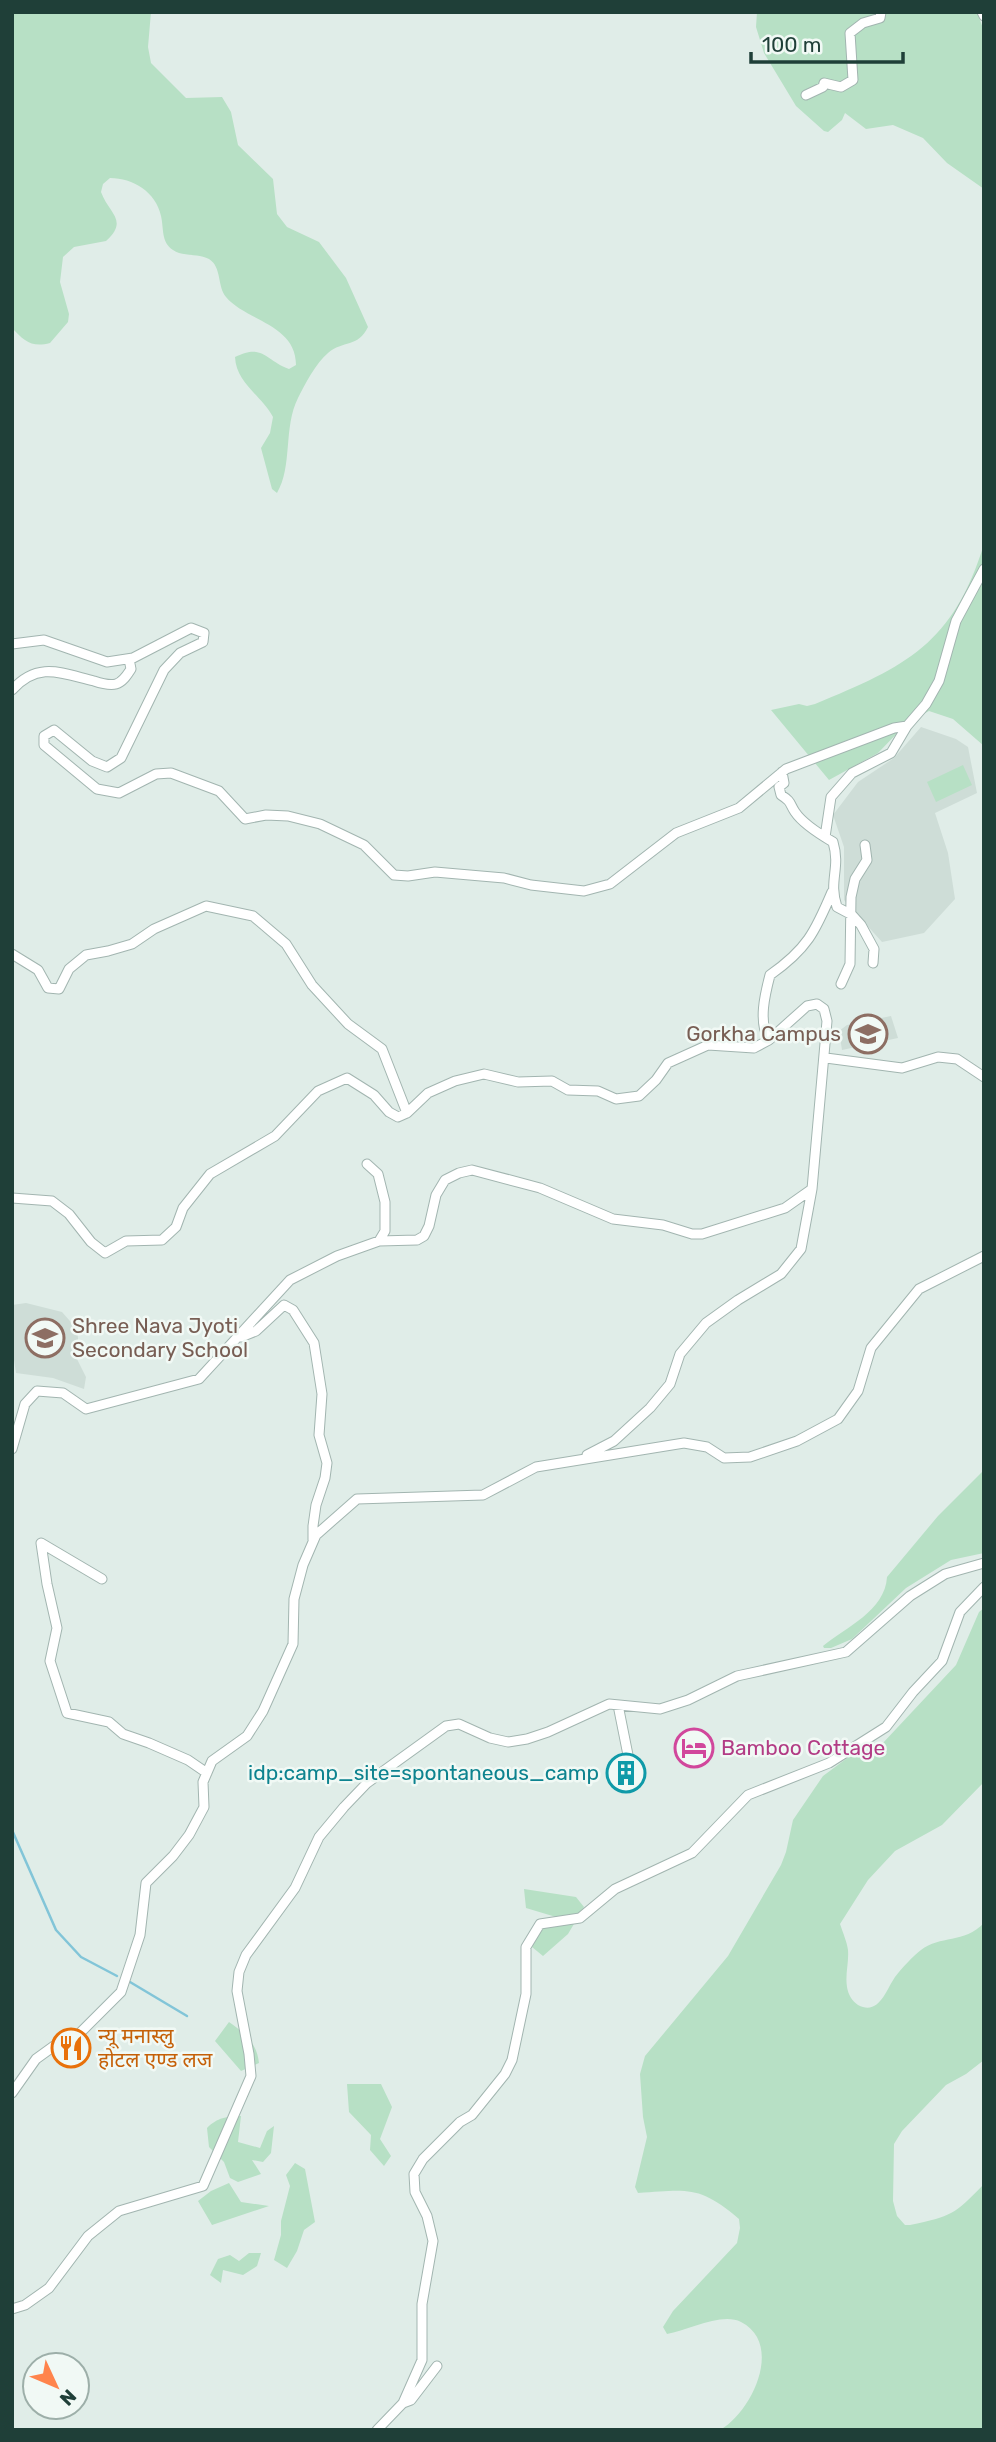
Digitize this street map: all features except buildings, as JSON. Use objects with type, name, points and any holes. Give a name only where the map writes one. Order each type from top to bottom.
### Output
[{"type":"street","points":[[806,95],[823,88],[824,83],[841,87],[853,80],[850,33],[863,23],[880,18],[881,12]]},
{"type":"street","points":[[825,837],[831,797],[852,773],[891,753],[907,726],[926,704],[939,681],[956,621],[984,569]]},
{"type":"street","points":[[12,645],[44,640],[107,662],[129,659],[191,628],[204,633],[203,642],[180,653],[164,670],[121,758],[107,767],[92,761],[54,730],[44,736],[44,746],[97,789],[119,793],[156,774],[171,773],[219,791],[245,819],[288,816],[320,824],[364,845],[394,875],[435,872],[503,878],[531,885],[584,891],[610,884],[676,833],[739,808],[782,772],[894,728],[907,726]]},
{"type":"street","points":[[12,690],[28,676],[40,671],[69,674],[115,685],[123,680],[131,669],[129,659]]},
{"type":"street","points":[[769,1040],[764,1020],[765,995],[770,975],[794,958],[815,931],[832,892],[837,869],[833,842],[802,819],[791,802],[781,795],[779,787],[784,783],[782,772]]},
{"type":"street","points":[[841,984],[850,964],[852,938],[849,914],[855,879],[867,860],[865,845]]},
{"type":"street","points":[[832,892],[837,907],[861,925],[874,949],[873,963]]},
{"type":"street","points":[[12,954],[38,970],[48,988],[59,989],[69,969],[86,955],[132,944],[154,929],[206,906],[253,916],[286,944],[312,985],[348,1024],[382,1049],[407,1113]]},
{"type":"street","points":[[12,1198],[52,1201],[69,1214],[91,1242],[105,1253],[126,1241],[162,1240],[176,1227],[183,1208],[210,1174],[275,1136],[318,1091],[347,1077],[374,1096],[398,1118],[428,1093],[455,1081],[484,1074],[518,1082],[552,1081],[568,1090],[598,1091],[616,1099],[639,1096],[656,1080],[668,1063],[708,1045],[754,1048],[769,1040],[807,1006],[817,1004],[824,1009],[827,1021],[826,1058],[812,1189],[802,1249],[781,1274],[706,1323],[680,1354],[670,1384],[650,1408],[623,1433],[593,1452],[569,1462]]},
{"type":"street","points":[[826,1058],[902,1068],[938,1057],[957,1059],[984,1077]]},
{"type":"street","points":[[367,1164],[378,1174],[385,1202],[385,1231],[379,1241]]},
{"type":"street","points":[[12,1449],[25,1404],[37,1391],[63,1393],[86,1409],[199,1379],[290,1280],[337,1256],[379,1241],[417,1240],[424,1236],[436,1195],[445,1180],[459,1173],[472,1170],[540,1188],[613,1219],[663,1225],[692,1234],[702,1234],[785,1208],[812,1189]]},
{"type":"street","points":[[12,2093],[36,2059],[54,2046],[78,2035],[121,1992],[140,1935],[146,1883],[189,1835],[204,1807],[203,1783],[212,1761],[247,1736],[263,1712],[293,1644],[294,1599],[313,1540],[357,1499],[483,1496],[536,1467],[684,1443],[707,1447],[724,1458],[750,1457],[797,1441],[838,1419],[858,1391],[870,1348],[919,1289],[984,1256]]},
{"type":"street","points":[[236,1339],[256,1331],[284,1305],[293,1311],[314,1343],[322,1394],[319,1435],[327,1463],[316,1505],[313,1540]]},
{"type":"street","points":[[102,1579],[41,1542],[57,1628],[50,1661],[67,1713],[109,1722],[123,1734],[188,1760],[207,1773]]},
{"type":"street","points":[[12,2309],[24,2305],[49,2288],[88,2236],[119,2211],[203,2186],[251,2076],[237,1991],[239,1972],[246,1955],[295,1888],[318,1837],[367,1783],[446,1726],[459,1724],[490,1738],[508,1742],[527,1740],[609,1704],[660,1709],[688,1700],[737,1676],[846,1651],[910,1597],[945,1574],[984,1563]]},
{"type":"street","points":[[377,2430],[403,2403],[422,2360],[422,2304],[433,2241],[427,2216],[415,2192],[414,2174],[423,2160],[460,2122],[472,2115],[505,2074],[512,2060],[526,1994],[526,1947],[540,1924],[580,1918],[615,1889],[692,1853],[748,1795],[829,1763],[886,1727],[942,1661],[960,1612],[984,1587]]},
{"type":"street","points":[[618,1705],[629,1760]]},
{"type":"street","points":[[403,2403],[411,2400],[437,2366]]},
{"type":"shaded area","points":[[921,727],[956,739],[968,747],[977,793],[935,813],[948,853],[955,899],[924,933],[882,942],[844,900],[844,847],[833,815],[858,782],[894,758]]},
{"type":"shaded area","name":"Gorkha Campus","points":[[891,1016],[898,1038],[842,1050],[839,1031],[847,1025]]},
{"type":"shaded area","name":"Shree Nava Jyoti Secondary School","points":[[26,1303],[62,1312],[77,1329],[77,1359],[86,1377],[84,1389],[53,1378],[16,1373],[12,1347],[12,1305]]},
{"type":"green space","points":[[12,12],[151,12],[148,47],[151,63],[186,98],[222,97],[231,112],[238,145],[273,179],[277,214],[287,227],[319,242],[346,278],[368,327],[360,338],[328,353],[304,386],[293,410],[285,471],[277,493],[272,489],[261,448],[270,433],[273,417],[245,382],[236,366],[235,357],[258,352],[289,369],[296,365],[294,351],[288,340],[279,332],[226,297],[216,267],[209,259],[181,254],[169,247],[158,207],[149,193],[142,188],[127,181],[110,178],[103,184],[101,192],[115,217],[116,228],[106,241],[74,247],[63,257],[60,282],[69,314],[68,322],[50,343],[38,345],[29,342],[12,328]]},
{"type":"green space","points":[[757,12],[977,12],[984,31],[984,189],[947,163],[923,138],[893,125],[866,129],[845,113],[842,120],[828,132],[824,131],[796,106],[764,53],[756,27]]},
{"type":"green space","points":[[984,544],[984,746],[953,719],[929,711],[908,722],[878,753],[829,780],[771,710],[799,704],[815,704],[876,677],[922,647],[941,629],[957,606],[972,578]]},
{"type":"green space","points":[[963,765],[972,785],[936,802],[927,782]]},
{"type":"green space","points":[[984,1470],[984,1553],[951,1560],[906,1588],[852,1639],[831,1648],[824,1648],[823,1646],[872,1609],[885,1589],[887,1577],[938,1516]]},
{"type":"green space","points":[[984,1608],[984,1782],[942,1825],[895,1851],[868,1880],[840,1924],[848,1950],[848,1990],[858,2005],[871,2007],[881,2000],[895,1977],[921,1950],[936,1942],[968,1934],[984,1923],[984,2060],[946,2085],[902,2131],[894,2144],[893,2201],[897,2216],[905,2225],[910,2225],[952,2213],[984,2184],[984,2430],[720,2430],[743,2409],[759,2378],[762,2361],[754,2332],[741,2322],[724,2319],[667,2334],[663,2327],[673,2311],[737,2243],[739,2219],[713,2200],[692,2192],[638,2193],[635,2187],[647,2137],[640,2074],[645,2056],[728,1956],[781,1865],[793,1820],[823,1776],[850,1756],[882,1744],[956,1665],[979,1612]]},
{"type":"green space","points":[[524,1889],[576,1897],[584,1907],[568,1934],[543,1956],[532,1947],[538,1931],[556,1917],[526,1908]]},
{"type":"green space","points":[[229,2022],[249,2039],[256,2050],[259,2063],[241,2071],[215,2041]]},
{"type":"green space","points":[[347,2084],[381,2084],[392,2107],[380,2139],[391,2156],[384,2166],[370,2150],[371,2135],[349,2112]]},
{"type":"green space","points":[[241,2116],[238,2142],[260,2148],[267,2131],[274,2126],[271,2153],[263,2162],[252,2160],[261,2174],[238,2182],[230,2178],[224,2162],[209,2147],[207,2128],[222,2118]]},
{"type":"green space","points":[[295,2163],[305,2169],[315,2222],[304,2230],[297,2251],[287,2268],[274,2260],[290,2186],[286,2175]]},
{"type":"green space","points":[[229,2183],[241,2202],[269,2206],[212,2225],[198,2201],[211,2191]]},
{"type":"green space","points":[[249,2253],[261,2253],[257,2266],[243,2275],[223,2270],[221,2283],[210,2275],[218,2259],[230,2255],[239,2261]]},
{"type":"waterway","points":[[12,1830],[56,1930],[81,1957],[117,1976]]},
{"type":"waterway","points":[[130,1982],[187,2016]]},
{"type":"place","name":"Gorkha Campus","points":[[868,1034]]},
{"type":"place","name":"Shree Nava Jyoti Secondary School","points":[[45,1338]]},
{"type":"place","name":"Bamboo Cottage","points":[[694,1748]]},
{"type":"place","name":"idp:camp_site=spontaneous_camp","points":[[626,1773]]},
{"type":"place","name":"न्यू मनास्लु होटल एण्ड लज","points":[[71,2048]]}]
